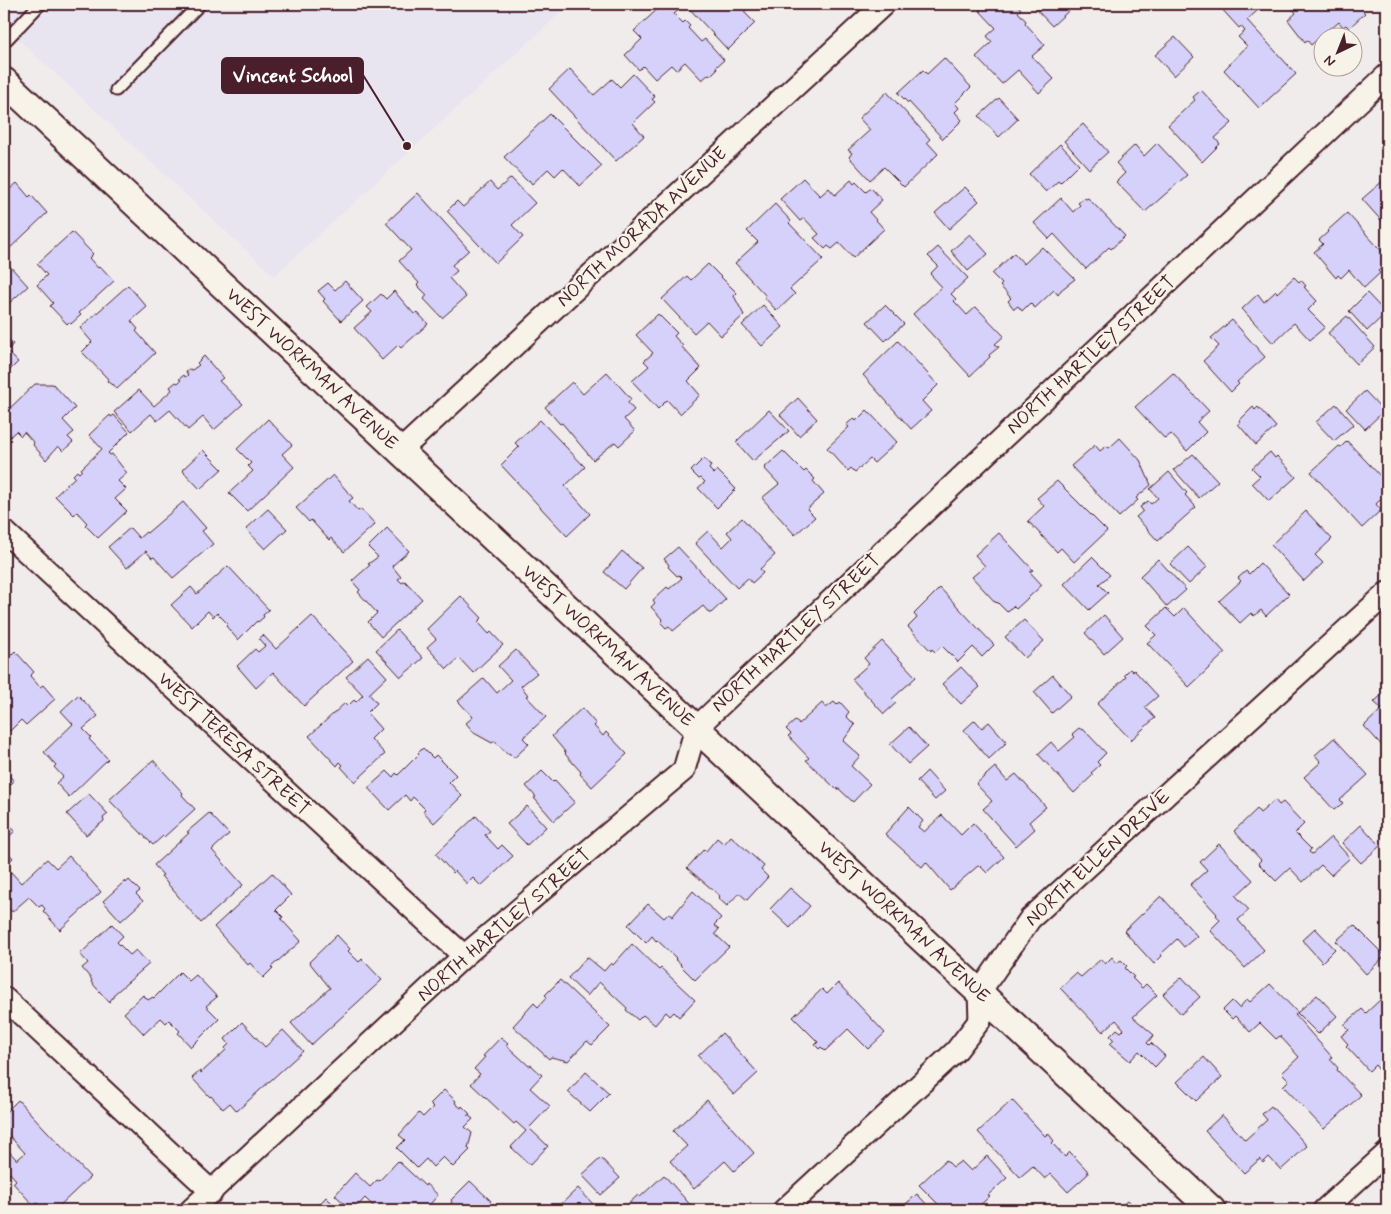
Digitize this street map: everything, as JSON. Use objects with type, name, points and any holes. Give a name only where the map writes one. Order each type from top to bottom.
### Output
[{"type":"street","name":"NORTH MORADA AVENUE","points":[[400,451],[884,4]]},
{"type":"street","name":"NORTH HARTLEY STREET","points":[[191,1210],[464,956],[684,770],[696,728],[1387,75]]},
{"type":"street","name":"WEST WORKMAN AVENUE","points":[[4,81],[1212,1210]]},
{"type":"street","name":"WEST TERESA STREET","points":[[4,531],[464,956]]},
{"type":"street","name":"NORTH ELLEN DRIVE","points":[[979,992],[1030,919],[1387,593]]},
{"type":"street","points":[[784,1210],[956,1051],[980,1020],[979,992]]},
{"type":"street","points":[[4,998],[212,1192]]},
{"type":"street","points":[[1324,1210],[1387,1152]]},
{"type":"lane","points":[[4,42],[40,4]]},
{"type":"lane","points":[[116,90],[200,4]]},
{"type":"shaded area","points":[[4,4],[570,4],[274,276],[4,26]]},
{"type":"building","points":[[663,4],[675,4],[680,9],[674,14],[683,23],[685,21],[690,26],[688,28],[701,42],[705,39],[724,60],[711,75],[709,74],[702,80],[685,62],[676,70],[671,65],[655,79],[643,66],[639,70],[625,55],[642,39],[634,31]]},
{"type":"building","points":[[685,4],[753,4],[744,12],[755,23],[728,50]]},
{"type":"building","points":[[986,4],[1016,4],[1021,9],[1018,12],[1026,21],[1025,23],[1045,45],[1032,56],[1054,79],[1039,93],[1018,70],[1002,84],[976,57],[992,42],[987,36],[996,28],[979,10]]},
{"type":"building","points":[[1031,4],[1076,4],[1052,26]]},
{"type":"building","points":[[1224,4],[1252,4],[1258,10],[1247,20],[1296,74],[1259,108],[1224,70],[1247,46],[1238,37],[1245,31],[1241,26],[1239,28],[1220,7]]},
{"type":"building","points":[[1288,4],[1356,4],[1365,13],[1349,28],[1346,25],[1343,27],[1339,22],[1332,28],[1314,28],[1314,42],[1311,45],[1307,40],[1305,42],[1288,20],[1296,13]]},
{"type":"building","points":[[1175,37],[1194,57],[1174,76],[1155,55]]},
{"type":"building","points":[[944,58],[971,87],[955,103],[959,108],[955,112],[962,120],[943,139],[909,102],[898,93],[923,70],[927,74]]},
{"type":"building","points":[[570,69],[594,95],[612,79],[620,87],[633,74],[655,97],[652,99],[655,102],[633,123],[644,136],[616,161],[549,89]]},
{"type":"building","points":[[1201,90],[1232,123],[1215,138],[1220,144],[1202,162],[1168,125],[1195,100],[1193,97]]},
{"type":"building","points":[[887,92],[930,139],[927,142],[938,154],[904,187],[884,167],[870,180],[849,157],[852,153],[848,150],[870,130],[859,118]]},
{"type":"building","points":[[999,98],[1018,119],[999,137],[979,116]]},
{"type":"building","points":[[550,114],[602,166],[580,186],[563,168],[555,176],[548,169],[532,184],[504,157]]},
{"type":"building","points":[[1083,124],[1108,152],[1089,169],[1064,141]]},
{"type":"building","points":[[1157,143],[1187,175],[1145,212],[1116,182],[1125,173],[1116,163],[1135,145],[1144,156]]},
{"type":"building","points":[[1060,144],[1079,164],[1060,183],[1058,181],[1046,192],[1029,174]]},
{"type":"building","points":[[511,178],[535,203],[512,225],[523,237],[496,263],[447,211],[457,201],[463,207],[490,182],[497,190]]},
{"type":"building","points":[[803,178],[820,196],[829,188],[835,195],[851,180],[854,184],[856,182],[866,192],[871,188],[882,200],[869,212],[884,229],[853,258],[839,243],[832,249],[828,246],[825,249],[814,238],[819,234],[804,218],[800,221],[780,199]]},
{"type":"building","points":[[1385,179],[1387,182],[1387,227],[1362,199]]},
{"type":"building","points":[[4,182],[10,189],[17,183],[47,213],[7,251],[4,247]]},
{"type":"building","points":[[965,187],[979,201],[949,229],[935,213]]},
{"type":"building","points":[[418,193],[469,250],[452,265],[457,271],[449,278],[466,297],[442,318],[424,299],[427,295],[399,261],[411,250],[386,223]]},
{"type":"building","points":[[1061,198],[1073,212],[1080,205],[1078,203],[1084,198],[1088,198],[1125,236],[1111,249],[1109,247],[1086,269],[1054,234],[1049,239],[1034,223]]},
{"type":"building","points":[[775,204],[791,221],[789,223],[823,259],[790,289],[795,294],[777,311],[764,297],[766,296],[735,263],[758,242],[747,231]]},
{"type":"building","points":[[1347,213],[1387,257],[1387,263],[1378,271],[1380,273],[1364,288],[1349,270],[1341,278],[1338,275],[1336,278],[1314,252],[1323,244],[1319,240]]},
{"type":"building","points":[[72,232],[93,254],[89,258],[98,268],[100,266],[114,281],[79,313],[81,315],[71,324],[69,322],[67,324],[50,306],[53,303],[37,285],[47,275],[37,264]]},
{"type":"building","points":[[970,234],[988,254],[968,271],[951,251]]},
{"type":"building","points":[[938,247],[968,278],[951,294],[956,299],[954,301],[967,315],[976,307],[1004,336],[995,344],[999,347],[970,376],[913,314],[942,287],[930,274],[938,266],[928,256]]},
{"type":"building","points":[[1042,247],[1075,279],[1061,290],[1058,295],[1054,290],[1035,308],[1030,303],[1022,311],[1018,306],[1014,309],[1008,301],[1011,298],[1000,286],[1002,284],[992,274],[1014,253],[1024,264]]},
{"type":"building","points":[[8,264],[28,286],[4,308],[4,268]]},
{"type":"building","points":[[708,264],[737,293],[734,296],[744,315],[721,336],[707,321],[694,333],[662,299],[687,276],[691,280]]},
{"type":"building","points":[[1294,277],[1299,282],[1301,280],[1306,286],[1304,287],[1317,301],[1308,310],[1325,327],[1310,340],[1294,323],[1273,343],[1242,309],[1258,294],[1264,302]]},
{"type":"building","points":[[345,281],[363,301],[341,321],[323,301],[325,299],[318,291],[328,283],[335,290]]},
{"type":"building","points":[[128,285],[147,307],[131,321],[138,329],[136,331],[155,353],[117,389],[107,381],[108,379],[82,352],[92,342],[80,328]]},
{"type":"building","points":[[394,291],[414,314],[417,312],[428,324],[401,348],[398,345],[382,360],[354,328],[372,312],[367,307],[381,294],[386,299]]},
{"type":"building","points":[[1367,293],[1386,313],[1367,331],[1349,311]]},
{"type":"building","points":[[763,305],[783,327],[762,346],[742,325]]},
{"type":"building","points":[[885,305],[904,324],[885,341],[867,322]]},
{"type":"building","points":[[658,314],[677,333],[674,336],[701,368],[688,381],[700,395],[680,414],[667,400],[658,409],[632,381],[649,366],[644,361],[653,353],[636,335]]},
{"type":"building","points":[[1347,316],[1375,347],[1357,364],[1328,333]]},
{"type":"building","points":[[1232,320],[1265,357],[1237,382],[1239,384],[1231,392],[1203,361],[1219,346],[1211,338]]},
{"type":"building","points":[[4,335],[13,344],[7,351],[18,362],[5,375]]},
{"type":"building","points":[[898,341],[938,385],[922,401],[931,411],[911,429],[863,375]]},
{"type":"building","points":[[204,356],[223,378],[219,381],[243,404],[214,430],[203,417],[188,430],[170,410],[157,421],[151,414],[132,431],[114,412],[139,390],[154,406],[172,390],[170,387],[176,382],[178,383],[181,380],[179,379],[184,375],[185,377],[188,375],[186,372],[199,365],[197,363]]},
{"type":"building","points":[[607,372],[631,399],[628,403],[634,410],[624,419],[635,431],[619,446],[615,442],[593,460],[562,423],[560,424],[545,407],[572,382],[583,394]]},
{"type":"building","points":[[1173,373],[1209,411],[1197,422],[1206,432],[1187,451],[1171,434],[1165,439],[1135,407]]},
{"type":"building","points":[[35,384],[53,384],[75,408],[63,420],[74,432],[68,437],[73,442],[63,451],[58,446],[46,460],[24,432],[21,436],[16,431],[4,442],[4,410],[9,409]]},
{"type":"building","points":[[1365,391],[1384,411],[1365,429],[1346,409]]},
{"type":"building","points":[[798,398],[817,419],[799,436],[780,415]]},
{"type":"building","points":[[1336,404],[1354,424],[1334,441],[1316,422]]},
{"type":"building","points":[[1253,407],[1255,410],[1258,407],[1276,427],[1256,445],[1238,424]]},
{"type":"building","points":[[769,410],[789,431],[753,461],[736,442]]},
{"type":"building","points":[[867,410],[897,442],[874,463],[870,459],[855,472],[851,468],[848,471],[827,448],[849,427],[846,425],[854,418],[856,421]]},
{"type":"building","points":[[110,415],[111,417],[114,415],[129,432],[108,453],[112,454],[127,473],[118,481],[126,489],[115,499],[127,511],[98,538],[85,525],[87,523],[77,512],[74,515],[55,496],[75,477],[73,475],[77,471],[79,473],[102,449],[89,435]]},
{"type":"building","points":[[268,419],[292,445],[282,454],[294,467],[247,511],[229,493],[253,471],[248,466],[251,463],[237,449]]},
{"type":"building","points":[[540,420],[585,467],[565,486],[590,514],[567,536],[501,465],[519,447],[515,443]]},
{"type":"building","points":[[1120,438],[1140,460],[1151,485],[1119,517],[1071,466],[1095,445],[1100,451],[1106,446],[1109,448]]},
{"type":"building","points":[[1347,441],[1387,483],[1387,493],[1376,504],[1381,510],[1362,528],[1311,472]]},
{"type":"building","points":[[203,450],[222,469],[200,489],[182,470]]},
{"type":"building","points":[[783,451],[804,472],[806,470],[815,479],[813,481],[824,494],[807,509],[815,517],[795,535],[762,498],[779,484],[764,468]]},
{"type":"building","points":[[1270,452],[1275,458],[1277,456],[1296,477],[1269,501],[1252,483],[1260,476],[1252,468]]},
{"type":"building","points":[[1193,454],[1218,481],[1199,498],[1174,470]]},
{"type":"building","points":[[704,458],[711,466],[709,469],[714,474],[717,470],[736,489],[717,508],[698,488],[705,482],[691,471]]},
{"type":"building","points":[[1169,472],[1196,507],[1158,541],[1136,517],[1143,511],[1140,507],[1148,501],[1151,504],[1158,498],[1150,489]]},
{"type":"building","points":[[333,475],[353,498],[349,501],[358,511],[361,509],[375,524],[344,552],[331,538],[329,540],[311,520],[309,522],[296,508]]},
{"type":"building","points":[[1057,481],[1107,531],[1074,562],[1061,548],[1057,552],[1028,521],[1044,506],[1037,498]]},
{"type":"building","points":[[183,502],[206,528],[202,531],[213,544],[173,578],[146,551],[127,568],[108,547],[130,528],[139,538]]},
{"type":"building","points":[[268,509],[287,529],[265,549],[246,529]]},
{"type":"building","points":[[1306,511],[1332,539],[1315,555],[1323,563],[1304,581],[1271,545]]},
{"type":"building","points":[[742,518],[775,555],[760,569],[763,573],[752,583],[748,578],[737,588],[695,543],[708,531],[723,547],[732,538],[727,532]]},
{"type":"building","points":[[387,528],[409,551],[392,566],[401,577],[398,579],[402,583],[405,581],[422,599],[381,637],[368,622],[377,613],[358,592],[360,590],[352,581],[370,565],[368,564],[378,557],[368,547]]},
{"type":"building","points":[[999,533],[1033,570],[1030,572],[1042,585],[1016,609],[1013,606],[1007,612],[972,577],[985,566],[975,555]]},
{"type":"building","points":[[678,547],[726,599],[710,614],[703,606],[673,631],[669,626],[666,628],[661,623],[663,620],[651,607],[655,603],[653,600],[667,587],[669,589],[682,578],[679,575],[677,576],[668,567],[669,565],[664,559]]},
{"type":"building","points":[[1188,547],[1207,567],[1189,584],[1170,564]]},
{"type":"building","points":[[622,551],[642,568],[624,589],[604,572]]},
{"type":"building","points":[[1092,557],[1110,575],[1099,584],[1108,593],[1089,610],[1064,584]]},
{"type":"building","points":[[1158,559],[1186,590],[1167,607],[1140,576]]},
{"type":"building","points":[[1260,563],[1289,594],[1266,616],[1261,610],[1254,616],[1251,613],[1240,623],[1219,601],[1241,581],[1238,578],[1246,571],[1249,574]]},
{"type":"building","points":[[228,566],[269,610],[263,615],[264,617],[257,621],[238,640],[226,626],[228,624],[217,613],[213,617],[208,611],[192,627],[171,605],[191,587],[197,594]]},
{"type":"building","points":[[940,588],[994,645],[982,657],[973,647],[958,662],[942,646],[935,652],[932,649],[931,651],[908,627],[917,618],[914,614]]},
{"type":"building","points":[[461,596],[482,618],[478,622],[503,645],[473,673],[459,658],[447,669],[427,647],[436,639],[427,629]]},
{"type":"building","points":[[1166,608],[1175,617],[1184,608],[1225,653],[1189,687],[1147,643],[1156,635],[1147,626]]},
{"type":"building","points":[[1104,615],[1123,637],[1104,654],[1085,633]]},
{"type":"building","points":[[312,616],[353,661],[304,706],[273,672],[256,688],[237,666],[255,649],[258,652],[265,646],[259,639],[263,635],[276,649]]},
{"type":"building","points":[[1024,620],[1044,641],[1025,658],[1005,637]]},
{"type":"building","points":[[397,630],[423,658],[401,677],[376,650]]},
{"type":"building","points":[[882,641],[916,677],[892,699],[896,703],[884,714],[852,679],[869,664],[864,658]]},
{"type":"building","points":[[516,650],[537,673],[521,686],[528,695],[526,696],[546,717],[523,738],[529,744],[514,758],[509,753],[507,754],[495,741],[492,743],[474,733],[466,723],[473,717],[458,701],[484,678],[497,693],[511,680],[498,666]]},
{"type":"building","points":[[15,651],[34,672],[30,676],[40,687],[43,685],[55,699],[26,725],[21,720],[10,731],[4,724],[4,662]]},
{"type":"building","points":[[368,656],[387,677],[369,694],[377,703],[367,713],[381,729],[371,739],[385,754],[355,782],[341,767],[343,765],[340,762],[337,766],[309,736],[345,703],[348,706],[354,700],[356,702],[363,695],[346,677]]},
{"type":"building","points":[[961,667],[980,687],[961,704],[942,684]]},
{"type":"building","points":[[1130,669],[1133,672],[1134,670],[1158,696],[1145,707],[1155,718],[1131,740],[1097,704],[1126,677],[1124,675]]},
{"type":"building","points":[[1053,675],[1071,696],[1052,713],[1034,692]]},
{"type":"building","points":[[1387,690],[1387,751],[1364,726],[1382,709],[1374,702]]},
{"type":"building","points":[[78,695],[98,716],[83,729],[91,737],[89,739],[108,759],[69,797],[56,783],[63,777],[54,767],[56,765],[44,752],[73,724],[61,711]]},
{"type":"building","points":[[834,702],[837,705],[840,702],[849,712],[846,716],[855,725],[843,741],[860,756],[851,766],[870,784],[853,802],[838,788],[837,790],[806,760],[809,758],[788,736],[791,734],[786,729],[795,721],[799,724],[822,703],[826,708]]},
{"type":"building","points":[[582,708],[596,724],[594,726],[603,736],[606,732],[627,754],[592,787],[552,736]]},
{"type":"building","points":[[975,720],[982,728],[989,722],[1007,742],[989,759],[964,730]]},
{"type":"building","points":[[909,727],[927,747],[908,764],[890,744]]},
{"type":"building","points":[[1079,728],[1083,729],[1106,753],[1097,762],[1100,765],[1091,773],[1093,775],[1074,793],[1038,754],[1051,742],[1059,751],[1075,737],[1072,734]]},
{"type":"building","points":[[1334,738],[1368,775],[1340,800],[1343,803],[1334,810],[1304,777],[1321,762],[1315,755]]},
{"type":"building","points":[[423,748],[433,758],[436,755],[456,775],[449,782],[462,796],[434,823],[423,811],[425,809],[413,797],[410,801],[405,795],[389,810],[368,788],[387,771],[393,777],[396,773],[398,775]]},
{"type":"building","points":[[153,760],[195,809],[153,845],[109,800]]},
{"type":"building","points":[[995,767],[1007,781],[1016,774],[1046,807],[1029,822],[1035,829],[1016,846],[983,809],[992,801],[976,784]]},
{"type":"building","points":[[4,770],[14,781],[4,791]]},
{"type":"building","points":[[542,771],[553,782],[555,780],[575,802],[554,821],[526,786]]},
{"type":"building","points":[[927,771],[945,791],[935,800],[917,781]]},
{"type":"building","points":[[89,794],[108,814],[103,818],[104,821],[86,835],[67,814]]},
{"type":"building","points":[[1275,800],[1279,805],[1283,802],[1304,824],[1295,833],[1311,849],[1309,852],[1312,854],[1331,837],[1350,858],[1331,875],[1321,865],[1303,882],[1290,868],[1276,881],[1258,863],[1261,860],[1234,831],[1257,809],[1260,813]]},
{"type":"building","points":[[527,806],[546,827],[527,845],[507,824]]},
{"type":"building","points":[[909,807],[923,821],[918,827],[924,832],[942,815],[961,835],[973,823],[1004,857],[987,873],[979,865],[950,890],[926,862],[922,867],[885,834]]},
{"type":"building","points":[[209,813],[229,834],[212,850],[243,885],[201,923],[154,865]]},
{"type":"building","points":[[476,816],[490,831],[485,835],[498,849],[502,845],[513,856],[481,886],[473,878],[467,884],[455,871],[453,873],[436,854]]},
{"type":"building","points":[[4,819],[15,831],[4,841]]},
{"type":"building","points":[[1361,825],[1380,846],[1361,863],[1342,843]]},
{"type":"building","points":[[731,836],[764,866],[761,870],[768,877],[747,900],[739,893],[727,906],[718,898],[720,896],[687,868],[717,838],[724,844]]},
{"type":"building","points":[[1219,844],[1253,880],[1236,896],[1249,910],[1238,920],[1264,950],[1245,968],[1210,930],[1220,920],[1217,914],[1190,885],[1207,870],[1200,862]]},
{"type":"building","points":[[4,848],[13,858],[4,866]]},
{"type":"building","points":[[69,856],[101,892],[60,930],[43,911],[45,909],[42,905],[39,907],[29,897],[12,912],[4,903],[4,879],[11,872],[21,883],[47,859],[56,868]]},
{"type":"building","points":[[272,873],[291,895],[276,910],[283,917],[281,919],[301,941],[271,967],[273,968],[263,978],[250,963],[248,965],[214,927]]},
{"type":"building","points":[[129,880],[140,891],[136,894],[143,901],[121,921],[103,901],[125,881],[126,883]]},
{"type":"building","points":[[790,888],[810,906],[790,928],[770,909]]},
{"type":"building","points":[[693,891],[721,918],[714,925],[719,929],[715,934],[729,947],[695,980],[657,940],[652,936],[646,943],[628,925],[648,904],[664,918],[669,913],[672,917]]},
{"type":"building","points":[[1161,896],[1197,936],[1184,947],[1177,939],[1161,954],[1162,956],[1154,964],[1124,931]]},
{"type":"building","points":[[112,924],[123,936],[117,942],[130,955],[136,950],[149,964],[113,995],[109,1002],[91,982],[92,980],[82,968],[88,963],[80,954]]},
{"type":"building","points":[[1354,925],[1385,956],[1366,974],[1336,941]]},
{"type":"building","points":[[1315,928],[1335,949],[1322,962],[1302,940]]},
{"type":"building","points":[[337,935],[350,949],[348,951],[359,962],[362,959],[382,980],[311,1045],[291,1023],[330,988],[309,962]]},
{"type":"building","points":[[632,944],[695,1000],[679,1017],[674,1012],[670,1016],[666,1012],[655,1025],[643,1015],[638,1020],[599,982],[587,996],[568,978],[587,957],[604,971],[611,963],[613,965]]},
{"type":"building","points":[[1112,957],[1117,963],[1121,960],[1127,966],[1125,968],[1142,988],[1146,984],[1157,995],[1133,1017],[1154,1035],[1147,1043],[1149,1045],[1151,1043],[1165,1056],[1155,1067],[1139,1051],[1130,1061],[1110,1044],[1114,1040],[1110,1036],[1117,1029],[1121,1032],[1124,1029],[1116,1020],[1103,1032],[1060,988],[1076,973],[1081,977],[1101,959],[1105,964]]},
{"type":"building","points":[[180,972],[189,981],[196,975],[217,997],[206,1006],[219,1019],[191,1047],[178,1033],[180,1031],[169,1020],[166,1023],[161,1018],[144,1034],[124,1013],[143,995],[148,1000],[154,998]]},
{"type":"building","points":[[1182,977],[1200,997],[1181,1014],[1163,994]]},
{"type":"building","points":[[560,980],[610,1027],[592,1045],[587,1041],[568,1061],[551,1057],[549,1059],[513,1026],[534,1003],[538,1007],[547,997],[545,995]]},
{"type":"building","points":[[838,983],[885,1033],[868,1049],[848,1029],[825,1051],[821,1047],[819,1049],[815,1045],[818,1042],[793,1017],[822,989],[827,994]]},
{"type":"building","points":[[1270,984],[1298,1013],[1295,1015],[1332,1057],[1330,1059],[1338,1068],[1337,1070],[1361,1095],[1324,1129],[1283,1086],[1289,1080],[1282,1073],[1299,1057],[1280,1036],[1276,1039],[1260,1023],[1250,1032],[1235,1016],[1232,1019],[1223,1010],[1232,1001],[1239,1008],[1247,999],[1250,1002]]},
{"type":"building","points":[[1317,995],[1337,1016],[1318,1034],[1297,1013]]},
{"type":"building","points":[[1381,999],[1387,1005],[1387,1054],[1383,1058],[1387,1062],[1379,1070],[1375,1065],[1369,1071],[1346,1046],[1348,1044],[1341,1036],[1349,1030],[1344,1025],[1362,1009],[1366,1013]]},
{"type":"building","points":[[242,1022],[265,1047],[283,1030],[303,1051],[237,1111],[230,1103],[223,1109],[192,1078],[200,1071],[201,1073],[226,1050],[225,1048],[229,1044],[225,1039]]},
{"type":"building","points":[[722,1033],[758,1073],[734,1095],[698,1056]]},
{"type":"building","points":[[501,1037],[508,1043],[506,1045],[542,1075],[530,1088],[550,1106],[529,1128],[548,1146],[530,1165],[511,1147],[526,1131],[516,1122],[514,1124],[471,1084],[480,1074],[474,1069],[485,1057],[483,1056]]},
{"type":"building","points":[[1204,1057],[1222,1077],[1196,1101],[1177,1082]]},
{"type":"building","points":[[586,1072],[609,1093],[590,1112],[568,1092]]},
{"type":"building","points":[[444,1090],[473,1119],[465,1127],[472,1133],[468,1148],[470,1150],[453,1167],[443,1157],[433,1167],[426,1159],[417,1168],[397,1148],[405,1140],[399,1135],[419,1113],[423,1117],[433,1107],[430,1104]]},
{"type":"building","points":[[18,1100],[90,1177],[55,1210],[44,1210],[37,1203],[34,1206],[13,1183],[16,1180],[10,1173],[4,1179],[4,1146],[17,1160],[25,1153],[4,1130],[4,1114]]},
{"type":"building","points":[[707,1100],[754,1153],[734,1171],[725,1161],[694,1189],[670,1161],[687,1146],[673,1131]]},
{"type":"building","points":[[1012,1100],[1045,1136],[1048,1133],[1054,1141],[1052,1143],[1065,1157],[1070,1152],[1087,1170],[1088,1174],[1068,1192],[1051,1174],[1045,1179],[1033,1166],[1020,1177],[978,1132]]},
{"type":"building","points":[[1271,1106],[1307,1146],[1281,1170],[1269,1157],[1263,1163],[1260,1159],[1244,1173],[1205,1131],[1222,1115],[1245,1140],[1267,1120],[1262,1114]]},
{"type":"building","points":[[987,1156],[1007,1178],[975,1210],[967,1210],[965,1208],[962,1210],[944,1210],[919,1185],[946,1160],[953,1167],[961,1161],[971,1171]]},
{"type":"building","points":[[601,1158],[620,1178],[601,1195],[582,1175]]},
{"type":"building","points":[[398,1161],[425,1186],[426,1184],[438,1195],[425,1210],[377,1210],[365,1198],[354,1210],[351,1210],[335,1195],[355,1173],[370,1187],[377,1180],[379,1181]]},
{"type":"building","points":[[664,1175],[693,1208],[690,1210],[632,1210],[627,1205],[638,1195],[640,1197]]},
{"type":"building","points":[[470,1181],[491,1201],[482,1210],[456,1210],[450,1205],[451,1200]]},
{"type":"building","points":[[578,1188],[593,1204],[586,1210],[555,1210]]},
{"type":"building","points":[[917,1194],[932,1210],[899,1210]]},
{"type":"building","points":[[326,1197],[339,1210],[314,1210]]},
{"type":"building","points":[[1128,1200],[1137,1210],[1117,1210]]},
{"type":"place","name":"Vincent School","points":[[407,146]]}]
